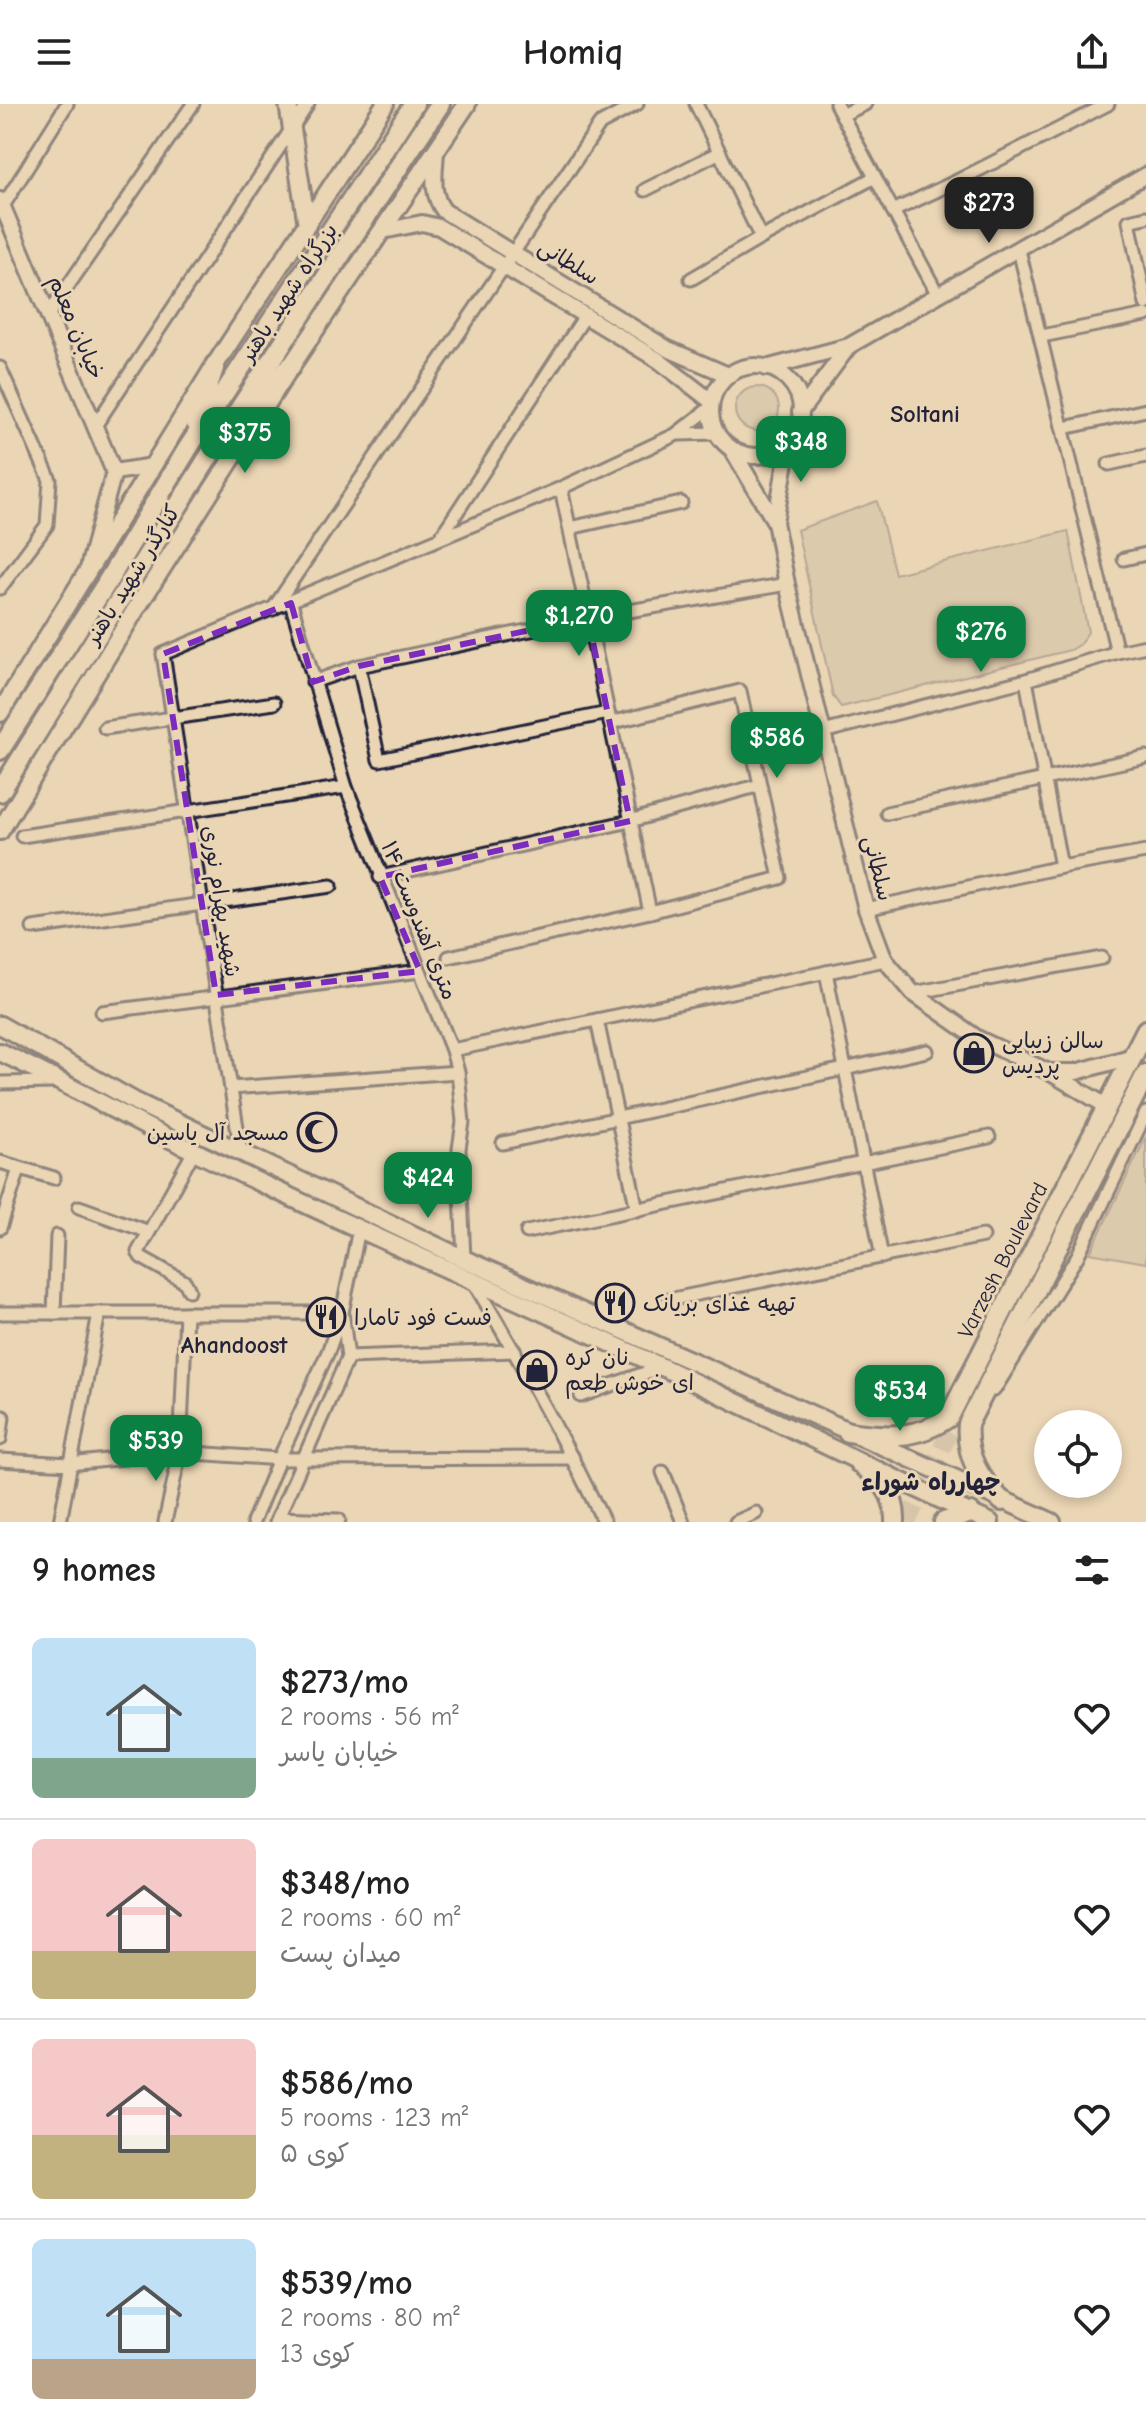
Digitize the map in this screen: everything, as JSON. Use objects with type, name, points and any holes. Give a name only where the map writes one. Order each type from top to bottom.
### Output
[{"type":"main road","points":[[288,104],[307,225]]},
{"type":"main road","name":"کنارگذر شهید باهنر","points":[[0,713],[215,365],[385,104]]},
{"type":"main road","name":"بزرگراه شهید باهنر","points":[[0,750],[188,448],[414,104]]},
{"type":"main road","name":"بزرگراه شهید باهنر","points":[[0,792],[221,437],[440,104]]},
{"type":"main road","name":"کنارگذر شهید باهنر","points":[[0,831],[136,609],[291,366],[467,104]]},
{"type":"main road","points":[[188,448],[215,365]]},
{"type":"main road","points":[[221,437],[291,366]]},
{"type":"main road","points":[[0,1025],[194,1151],[990,1522]]},
{"type":"main road","name":"Varzesh Boulevard","points":[[949,1417],[1146,1030]]},
{"type":"main road","points":[[0,1052],[241,1153],[464,1259],[1052,1522]]},
{"type":"main road","name":"Varzesh Boulevard","points":[[968,1424],[1139,1115],[1146,1074]]},
{"type":"main road","points":[[848,1432],[906,1436],[936,1426],[949,1417]]},
{"type":"main road","points":[[949,1417],[948,1423],[954,1430],[963,1429],[968,1424]]},
{"type":"main road","points":[[968,1424],[966,1441],[970,1458],[986,1485],[1002,1501]]},
{"type":"main road","points":[[905,1484],[915,1462]]},
{"type":"main road","points":[[859,1463],[889,1490],[894,1503],[895,1522]]},
{"type":"main road","points":[[947,1503],[957,1480]]},
{"type":"main road","points":[[944,1522],[971,1513]]},
{"type":"street","points":[[1,206],[67,104]]},
{"type":"street","points":[[48,315],[193,104]]},
{"type":"street","points":[[95,426],[308,104]]},
{"type":"street","points":[[273,610],[600,124],[637,104]]},
{"type":"street","points":[[696,104],[761,238]]},
{"type":"street","points":[[865,104],[839,110],[938,295]]},
{"type":"street","points":[[893,211],[1108,104]]},
{"type":"street","name":"سلطانی","points":[[436,150],[436,201],[444,211],[668,349],[728,375]]},
{"type":"street","points":[[645,190],[720,152]]},
{"type":"street","points":[[766,368],[786,377],[796,390],[800,420],[784,446],[770,454],[754,456],[739,453],[716,433],[711,405],[717,387],[728,375],[742,368],[766,368],[849,346],[1146,175]]},
{"type":"street","points":[[691,279],[875,177]]},
{"type":"street","name":"خیابان معلم","points":[[1,206],[114,472]]},
{"type":"street","points":[[1146,217],[1129,221],[1146,304]]},
{"type":"street","name":"سلطانی","points":[[383,231],[422,223],[439,227],[658,360],[711,405]]},
{"type":"street","points":[[1019,250],[1117,652]]},
{"type":"street","points":[[1042,336],[1146,315]]},
{"type":"street","points":[[439,539],[585,316]]},
{"type":"street","points":[[800,412],[849,346]]},
{"type":"street","points":[[0,368],[50,480],[47,525],[0,588]]},
{"type":"street","points":[[273,610],[561,488],[675,435],[711,405]]},
{"type":"street","points":[[1064,428],[1146,410]]},
{"type":"street","points":[[675,435],[716,433]]},
{"type":"street","points":[[775,522],[790,439]]},
{"type":"street","points":[[731,448],[775,522]]},
{"type":"street","points":[[1109,464],[1146,456]]},
{"type":"street","points":[[87,572],[114,472],[153,466]]},
{"type":"street","points":[[561,488],[650,912]]},
{"type":"street","points":[[570,528],[681,503]]},
{"type":"street","name":"سلطانی","points":[[775,522],[787,584],[866,909],[885,960],[913,993],[977,1038],[1049,1072],[1108,1107]]},
{"type":"street","points":[[1124,559],[1146,554]]},
{"type":"street","points":[[313,682],[359,666],[588,618],[787,584]]},
{"type":"street","name":"۱۴ متری آهندوست","points":[[291,603],[346,787],[452,1050],[458,1072],[463,1122],[459,1149],[464,1259]]},
{"type":"street","name":"شهید بهرام نوری","points":[[241,1153],[163,654],[273,610]]},
{"type":"street","points":[[750,739],[823,732],[1146,646]]},
{"type":"street","points":[[359,666],[379,760],[740,691],[780,878],[650,912],[449,957]]},
{"type":"street","points":[[1026,680],[1061,867]]},
{"type":"street","points":[[105,728],[274,703]]},
{"type":"street","points":[[887,813],[1146,757]]},
{"type":"street","points":[[380,877],[630,821],[760,785]]},
{"type":"street","points":[[22,836],[346,787]]},
{"type":"street","points":[[866,909],[1146,852]]},
{"type":"street","points":[[33,928],[331,886]]},
{"type":"street","points":[[913,993],[1102,958]]},
{"type":"street","points":[[452,1050],[885,960]]},
{"type":"street","points":[[102,1012],[420,971]]},
{"type":"street","points":[[826,972],[882,1257]]},
{"type":"street","points":[[597,1020],[637,1210]]},
{"type":"street","points":[[503,1143],[927,1051]]},
{"type":"street","points":[[1049,1072],[1076,1072],[1134,1056]]},
{"type":"street","points":[[231,1088],[458,1072]]},
{"type":"street","points":[[0,1083],[63,1081]]},
{"type":"street","points":[[527,1232],[989,1137]]},
{"type":"street","points":[[189,1290],[185,1282],[141,1257],[138,1252],[194,1151]]},
{"type":"street","points":[[0,1162],[54,1178]]},
{"type":"street","points":[[0,1228],[19,1169]]},
{"type":"street","points":[[79,1207],[149,1232]]},
{"type":"street","points":[[253,1522],[328,1352],[342,1313],[359,1229]]},
{"type":"street","points":[[54,1313],[57,1236]]},
{"type":"street","points":[[668,1300],[983,1236]]},
{"type":"street","points":[[474,1283],[515,1351],[604,1522]]},
{"type":"street","points":[[0,1313],[342,1313]]},
{"type":"street","points":[[60,1522],[99,1313]]},
{"type":"street","points":[[165,1522],[180,1452],[186,1313]]},
{"type":"street","points":[[339,1520],[277,1520],[348,1357],[342,1313]]},
{"type":"street","points":[[348,1357],[515,1351]]},
{"type":"street","points":[[581,1396],[662,1367]]},
{"type":"street","points":[[0,1439],[3,1417]]},
{"type":"street","points":[[0,1460],[70,1464],[180,1452],[279,1459],[573,1458]]},
{"type":"street","points":[[663,1472],[683,1522]]},
{"type":"street","points":[[736,1522],[756,1513]]},
{"type":"highlighted area","points":[[291,603],[313,682],[359,666],[588,618],[630,821],[380,877],[420,971],[216,995],[163,654]]},
{"type":"shaded area","points":[[757,387],[773,393],[779,409],[773,425],[757,431],[741,425],[735,409],[741,393]]},
{"type":"shaded area","points":[[877,501],[895,574],[1068,531],[1088,632],[1080,644],[1070,650],[841,707],[833,696],[797,530]]},
{"type":"shaded area","points":[[1146,1137],[1146,1263],[1090,1253]]},
{"type":"tunnel","points":[[907,1522],[963,1403]]},
{"type":"place","name":"سالن زیبایی پردیس","points":[[974,1053]]},
{"type":"place","name":"مسجد آل یاسین","points":[[317,1132]]},
{"type":"place","name":"تهیه غذای بریانک","points":[[615,1303]]},
{"type":"place","name":"فست فود تامارا","points":[[326,1317]]},
{"type":"place","name":"نان کره ای خوش طعم","points":[[537,1370]]},
{"type":"district","name":"Soltani","points":[[925,414]]},
{"type":"district","name":"Ahandoost","points":[[234,1345]]},
{"type":"district","name":"چهارراه شوراء","points":[[931,1482]]}]
